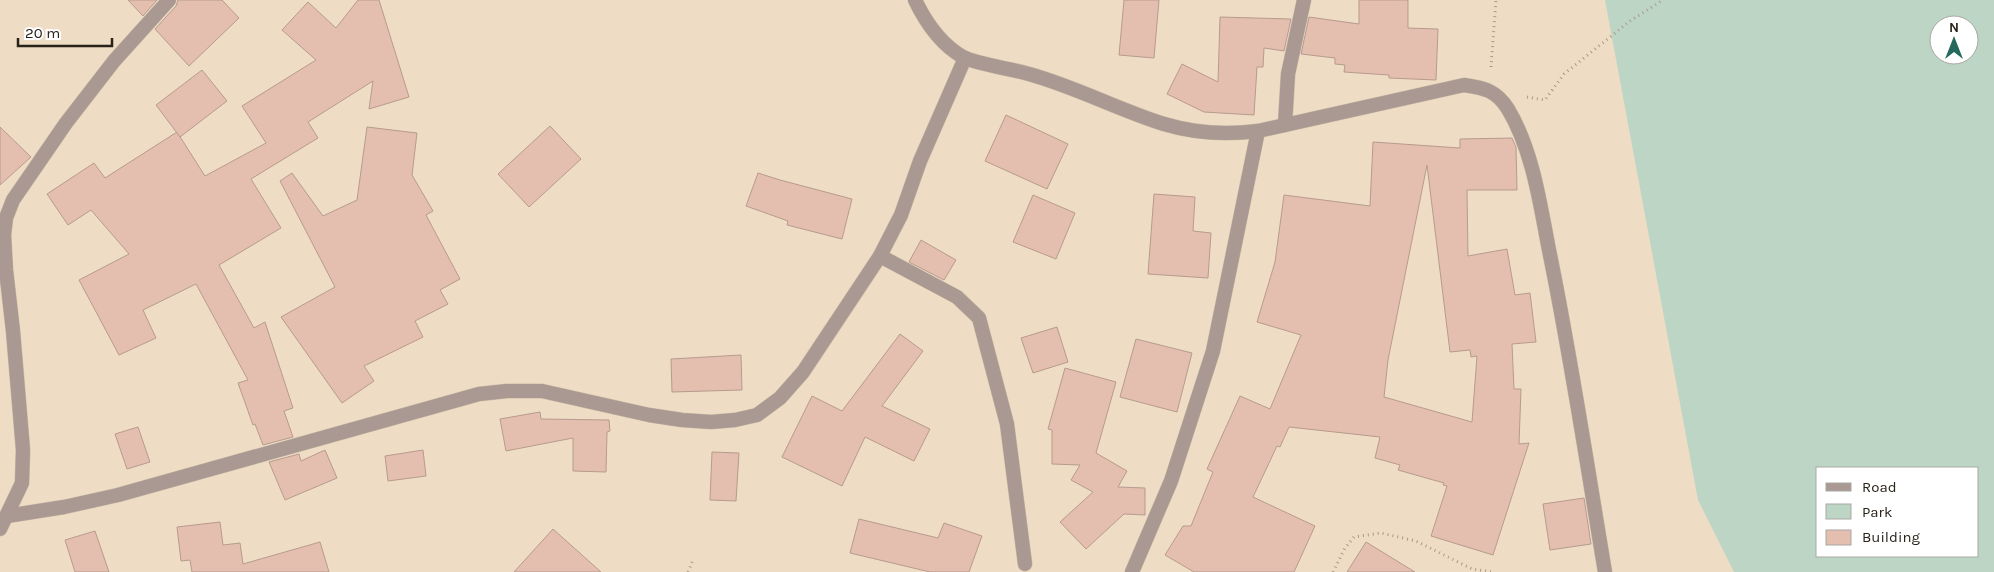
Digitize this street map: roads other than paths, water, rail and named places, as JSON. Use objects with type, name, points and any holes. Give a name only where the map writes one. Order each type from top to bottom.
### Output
[{"type":"street","points":[[0,529],[22,483],[23,450],[13,331],[2,233],[6,218],[13,200],[66,123],[114,61],[169,0]]},
{"type":"street","points":[[914,0],[922,16],[944,43],[965,58],[1029,74],[1069,87],[1165,124],[1210,132],[1234,134],[1258,131],[1464,85],[1489,89],[1507,108],[1523,140],[1539,200],[1562,313],[1605,572]]},
{"type":"street","points":[[1285,125],[1288,74],[1304,0]]},
{"type":"street","points":[[7,516],[64,507],[118,495],[479,394],[507,390],[542,391],[649,415],[692,421],[735,420],[756,415],[780,398],[803,372],[880,256],[901,215],[920,161],[965,58]]},
{"type":"street","points":[[1132,572],[1171,481],[1214,351],[1258,131]]},
{"type":"street","points":[[880,256],[958,297],[979,318],[1007,424],[1025,564]]}]
